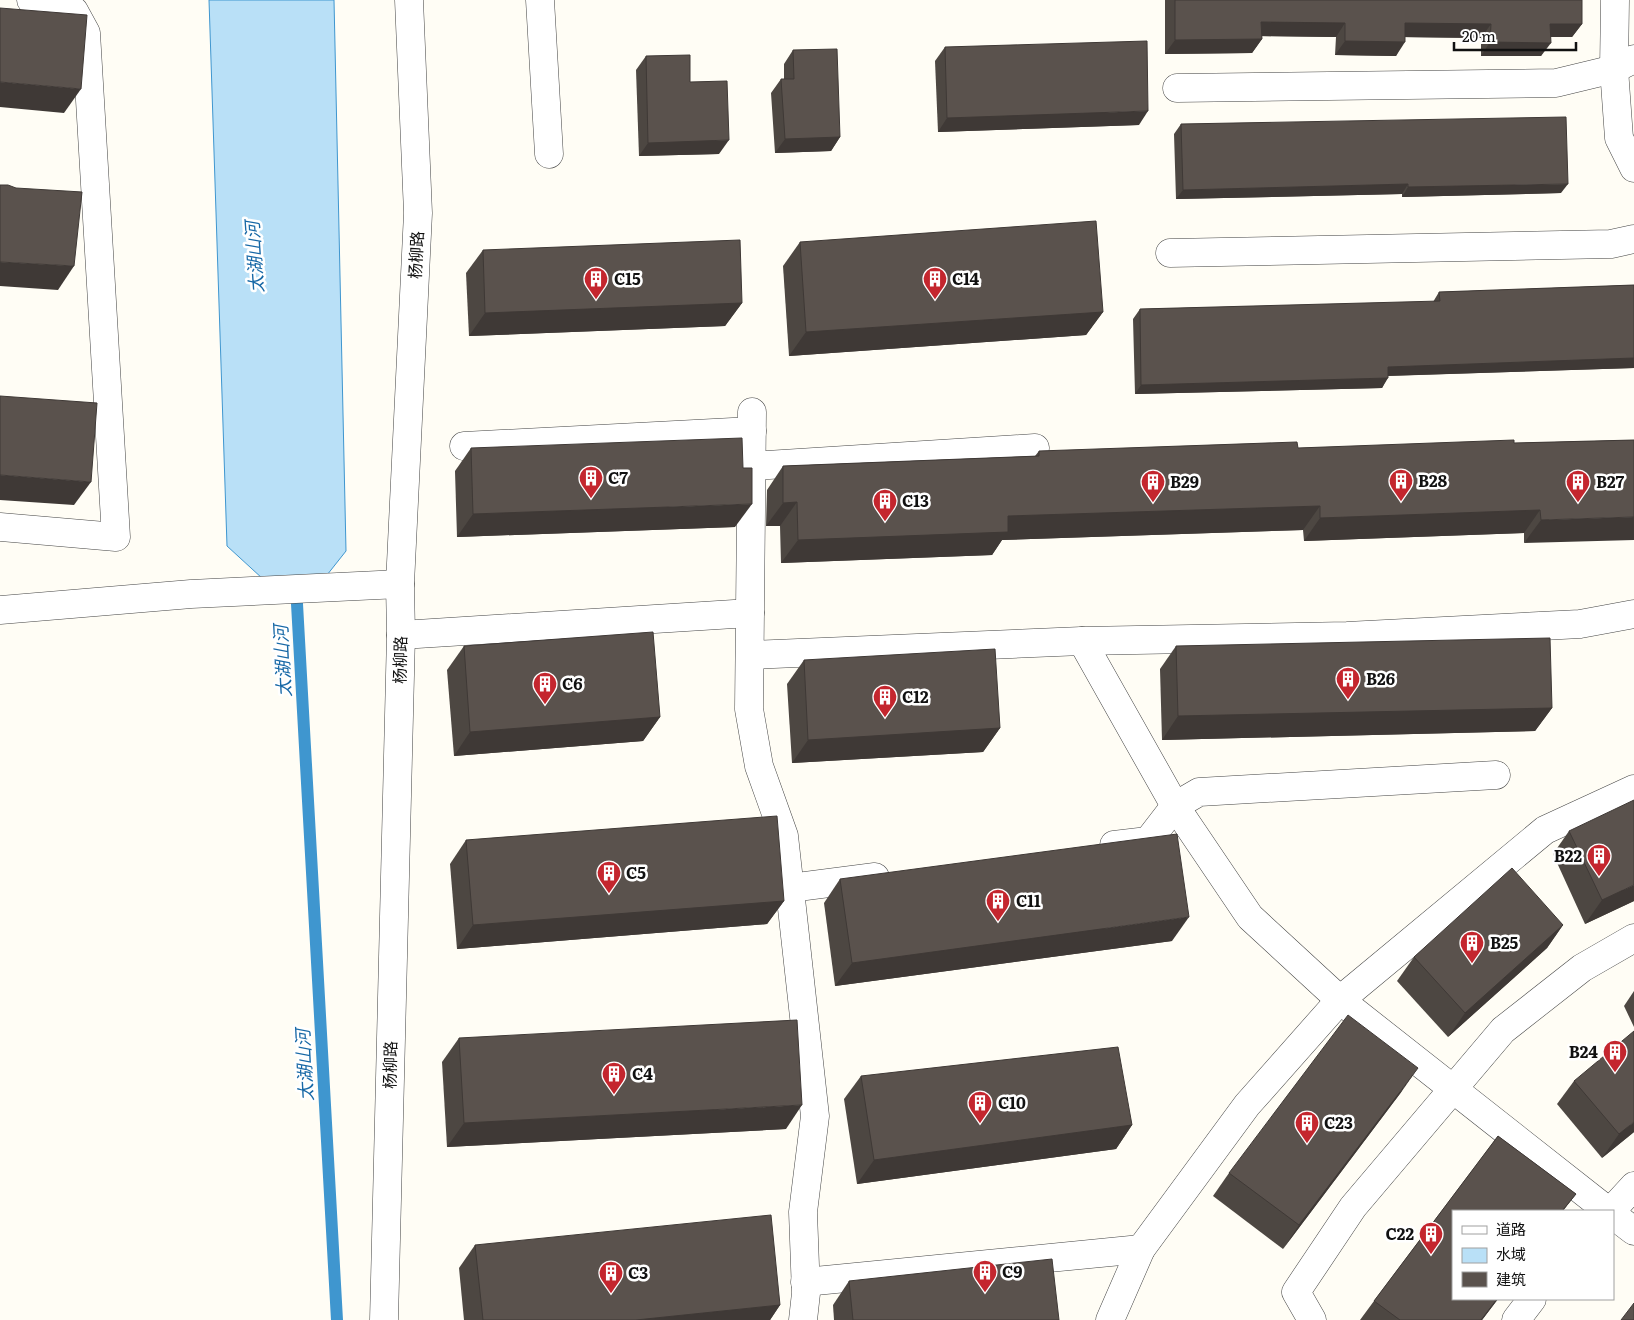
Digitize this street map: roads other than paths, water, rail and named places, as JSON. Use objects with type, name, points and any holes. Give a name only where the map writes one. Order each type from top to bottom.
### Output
[{"type":"street","points":[[0,527],[116,537],[98,406],[96,202],[86,34],[74,11],[48,2],[31,0]]},
{"type":"street","name":"杨柳路","points":[[384,1320],[400,584],[418,213],[409,0]]},
{"type":"street","points":[[540,0],[549,154]]},
{"type":"street","points":[[1615,0],[1624,64],[1619,138],[1634,168]]},
{"type":"street","points":[[1177,88],[1556,83],[1624,64]]},
{"type":"street","points":[[67,200],[96,202]]},
{"type":"street","points":[[1170,253],[1611,244],[1634,239]]},
{"type":"street","points":[[464,446],[752,421],[749,709],[759,766],[784,836],[815,1116],[802,1212],[806,1293],[803,1320]]},
{"type":"street","points":[[752,466],[1035,448]]},
{"type":"street","points":[[0,610],[191,594],[400,584]]},
{"type":"street","points":[[400,635],[750,613]]},
{"type":"street","points":[[750,654],[1082,640],[1347,636],[1580,624],[1634,614]]},
{"type":"street","points":[[1082,640],[1175,806],[1250,917],[1340,1000],[1608,1210]]},
{"type":"street","points":[[1090,848],[1148,841],[1175,806],[1199,792],[1496,776]]},
{"type":"street","points":[[1110,1320],[1141,1249],[1247,1105],[1340,1000],[1545,830],[1634,789]]},
{"type":"street","points":[[790,888],[897,874]]},
{"type":"street","points":[[1312,1320],[1296,1292],[1353,1206],[1504,1030],[1582,968],[1634,938]]},
{"type":"street","points":[[1610,1210],[1634,1186]]},
{"type":"street","points":[[1614,1216],[1634,1231]]},
{"type":"street","points":[[805,1282],[1141,1249]]},
{"type":"street","points":[[1516,1320],[1531,1300]]},
{"type":"water","points":[[209,0],[334,0],[346,551],[327,575],[263,579],[227,546]]},
{"type":"waterway","name":"太湖山河","points":[[296,586],[337,1320]]},
{"type":"place","name":"C15","points":[[596,300]]},
{"type":"place","name":"C14","points":[[935,300]]},
{"type":"place","name":"C7","points":[[591,499]]},
{"type":"place","name":"B28","points":[[1401,502]]},
{"type":"place","name":"B29","points":[[1153,503]]},
{"type":"place","name":"B27","points":[[1578,503]]},
{"type":"place","name":"C13","points":[[885,522]]},
{"type":"place","name":"B26","points":[[1348,700]]},
{"type":"place","name":"C6","points":[[545,705]]},
{"type":"place","name":"C12","points":[[885,718]]},
{"type":"place","name":"B22","points":[[1599,877]]},
{"type":"place","name":"C5","points":[[609,894]]},
{"type":"place","name":"C11","points":[[998,922]]},
{"type":"place","name":"B25","points":[[1472,964]]},
{"type":"place","name":"B24","points":[[1615,1073]]},
{"type":"place","name":"C4","points":[[614,1095]]},
{"type":"place","name":"C10","points":[[980,1124]]},
{"type":"place","name":"C23","points":[[1307,1144]]},
{"type":"place","name":"C22","points":[[1431,1255]]},
{"type":"place","name":"C9","points":[[985,1293]]},
{"type":"place","name":"C3","points":[[611,1294]]}]
